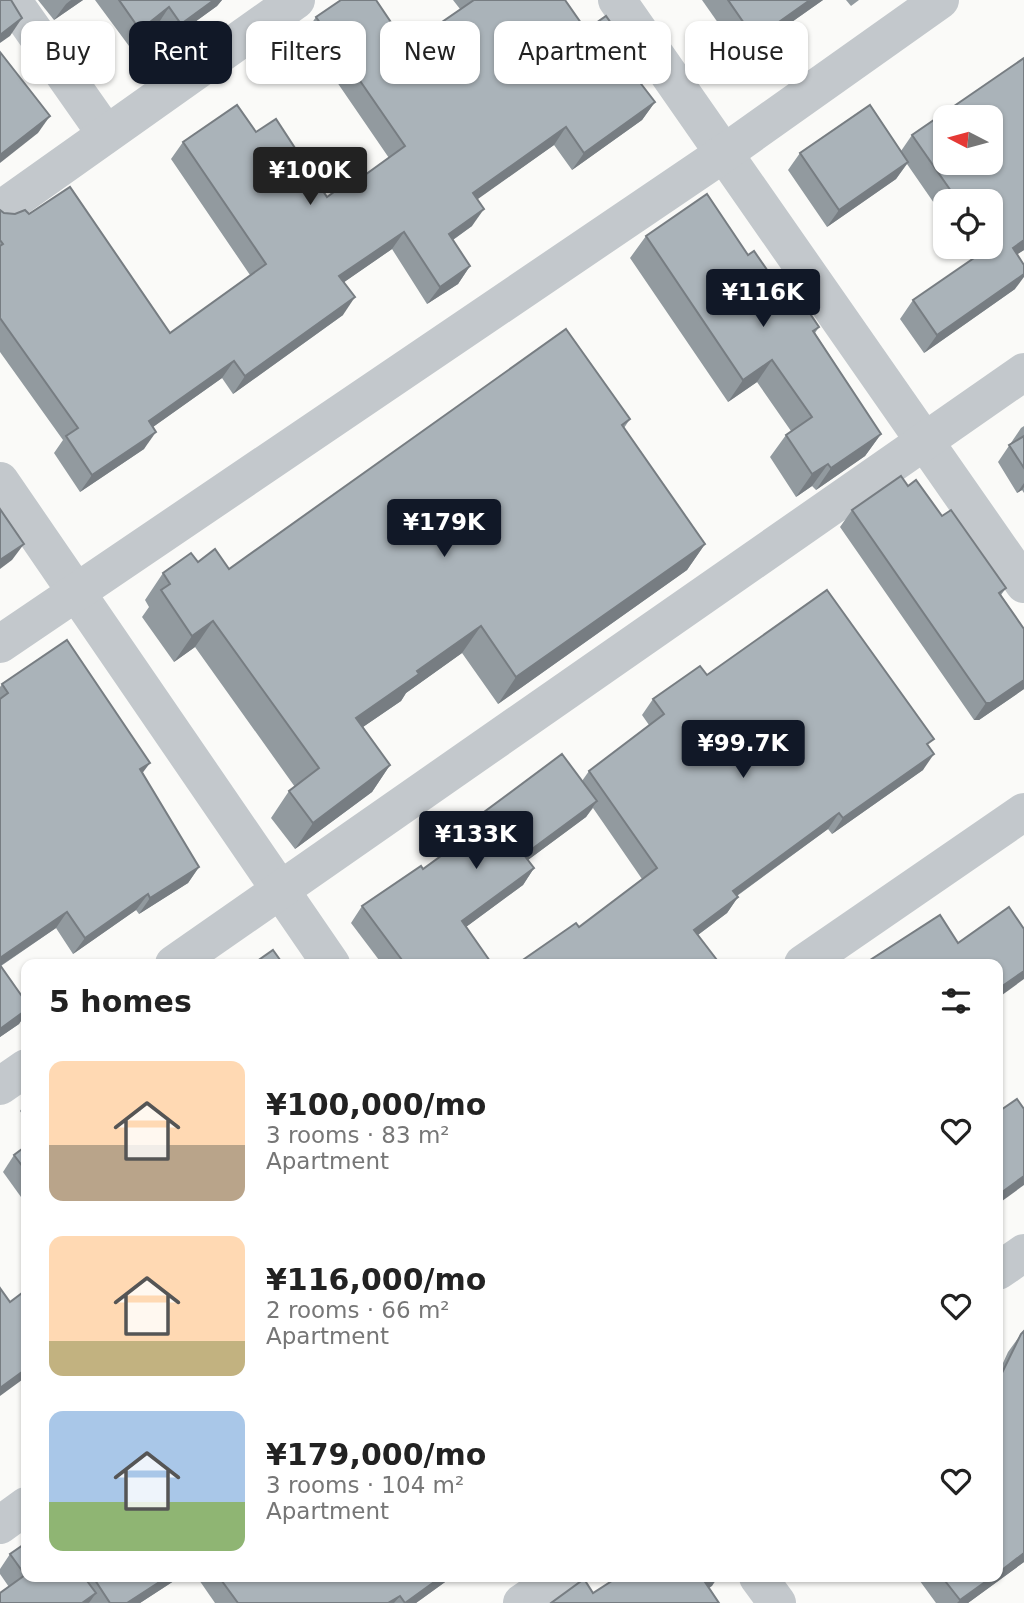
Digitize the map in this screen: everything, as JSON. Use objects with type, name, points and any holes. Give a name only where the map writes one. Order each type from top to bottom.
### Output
[{"type":"street","points":[[12,0],[106,134]]},
{"type":"street","points":[[617,0],[1024,584]]},
{"type":"street","points":[[0,644],[75,590],[723,154],[940,0]]},
{"type":"street","points":[[0,210],[287,3]]},
{"type":"street","points":[[181,959],[1024,372]]},
{"type":"street","points":[[0,481],[327,959]]},
{"type":"street","points":[[810,959],[1024,812]]},
{"type":"street","points":[[0,1086],[21,1071]]},
{"type":"street","points":[[1003,1268],[1024,1253]]},
{"type":"street","points":[[0,1525],[21,1510]]},
{"type":"street","points":[[522,1603],[553,1582]]},
{"type":"street","points":[[761,1582],[776,1603]]},
{"type":"building","points":[[0,0],[11,0],[22,18],[0,35]]},
{"type":"building","points":[[119,0],[214,0],[185,21],[179,21],[169,7],[151,21],[134,21]]},
{"type":"building","points":[[341,0],[376,0],[390,21],[380,21],[380,84],[480,84],[480,21],[443,21],[474,0],[565,0],[580,21],[494,21],[494,84],[641,84],[655,102],[584,153],[566,127],[473,193],[484,209],[449,234],[470,266],[440,287],[404,232],[339,276],[355,297],[245,376],[234,361],[149,421],[156,432],[92,475],[66,436],[78,428],[0,318],[0,246],[3,244],[0,240],[0,210],[15,214],[25,210],[29,214],[70,187],[170,333],[266,264],[183,142],[237,105],[256,132],[276,119],[327,197],[349,181],[351,185],[405,146],[362,84],[366,84],[366,21],[319,21],[316,17]]},
{"type":"building","points":[[728,0],[810,0],[780,21],[743,21]]},
{"type":"building","points":[[0,52],[21,79],[21,84],[25,84],[50,116],[0,155]]},
{"type":"building","points":[[1024,58],[1024,240],[1013,248],[1024,265],[1024,274],[937,335],[913,300],[973,259],[1003,259],[1003,189],[950,189],[940,175],[1003,175],[1003,105],[956,105]]},
{"type":"building","points":[[870,105],[908,162],[839,210],[800,153]]},
{"type":"building","points":[[933,121],[933,165],[912,135]]},
{"type":"building","points":[[707,194],[748,255],[754,251],[781,290],[790,284],[819,327],[813,331],[881,434],[831,468],[828,464],[812,474],[786,435],[812,417],[772,360],[743,380],[646,236]]},
{"type":"building","points":[[566,329],[630,419],[622,425],[705,544],[516,677],[481,626],[417,671],[419,674],[356,718],[390,765],[313,823],[289,791],[319,768],[213,621],[192,636],[161,590],[170,584],[163,573],[191,553],[198,562],[215,549],[229,569]]},
{"type":"building","points":[[1024,436],[1024,468],[1009,445]]},
{"type":"building","points":[[901,476],[908,486],[916,480],[942,516],[951,510],[1006,588],[999,593],[1024,629],[1024,680],[990,703],[986,703],[852,510]]},
{"type":"building","points":[[0,509],[24,544],[0,560]]},
{"type":"building","points":[[827,590],[934,739],[927,744],[934,754],[843,818],[839,813],[733,891],[738,897],[694,930],[716,959],[524,959],[576,923],[579,927],[657,868],[589,771],[664,714],[653,699],[700,666],[707,675]]},
{"type":"building","points":[[67,640],[150,763],[140,769],[199,867],[150,898],[148,894],[85,938],[67,912],[0,958],[0,699],[8,693],[2,684]]},
{"type":"building","points":[[562,754],[597,801],[524,855],[534,868],[462,921],[489,959],[401,959],[362,906],[421,866],[423,869],[486,823],[480,815]]},
{"type":"building","points":[[1009,907],[1024,929],[1024,971],[1003,986],[1003,959],[872,959],[940,915],[958,943]]},
{"type":"building","points":[[273,950],[279,959],[260,959]]},
{"type":"building","points":[[0,965],[21,995],[21,1014],[0,1029]]},
{"type":"building","points":[[1017,1099],[1024,1109],[1024,1176],[1003,1191],[1003,1109]]},
{"type":"building","points":[[21,1150],[21,1164],[14,1155]]},
{"type":"building","points":[[0,1288],[10,1302],[21,1294],[21,1373],[0,1388]]},
{"type":"building","points":[[1024,1331],[1024,1553],[1003,1569],[1003,1371]]},
{"type":"building","points":[[21,1546],[21,1569],[10,1554]]},
{"type":"building","points":[[21,1578],[21,1582],[88,1582],[96,1593],[82,1603],[0,1603],[0,1593]]},
{"type":"building","points":[[96,1582],[159,1582],[127,1603],[110,1603]]},
{"type":"building","points":[[223,1582],[434,1582],[405,1603],[400,1596],[388,1603],[238,1603]]},
{"type":"building","points":[[580,1582],[586,1582],[593,1593],[610,1582],[705,1582],[719,1603],[551,1603]]},
{"type":"building","points":[[946,1582],[985,1582],[960,1600]]}]
